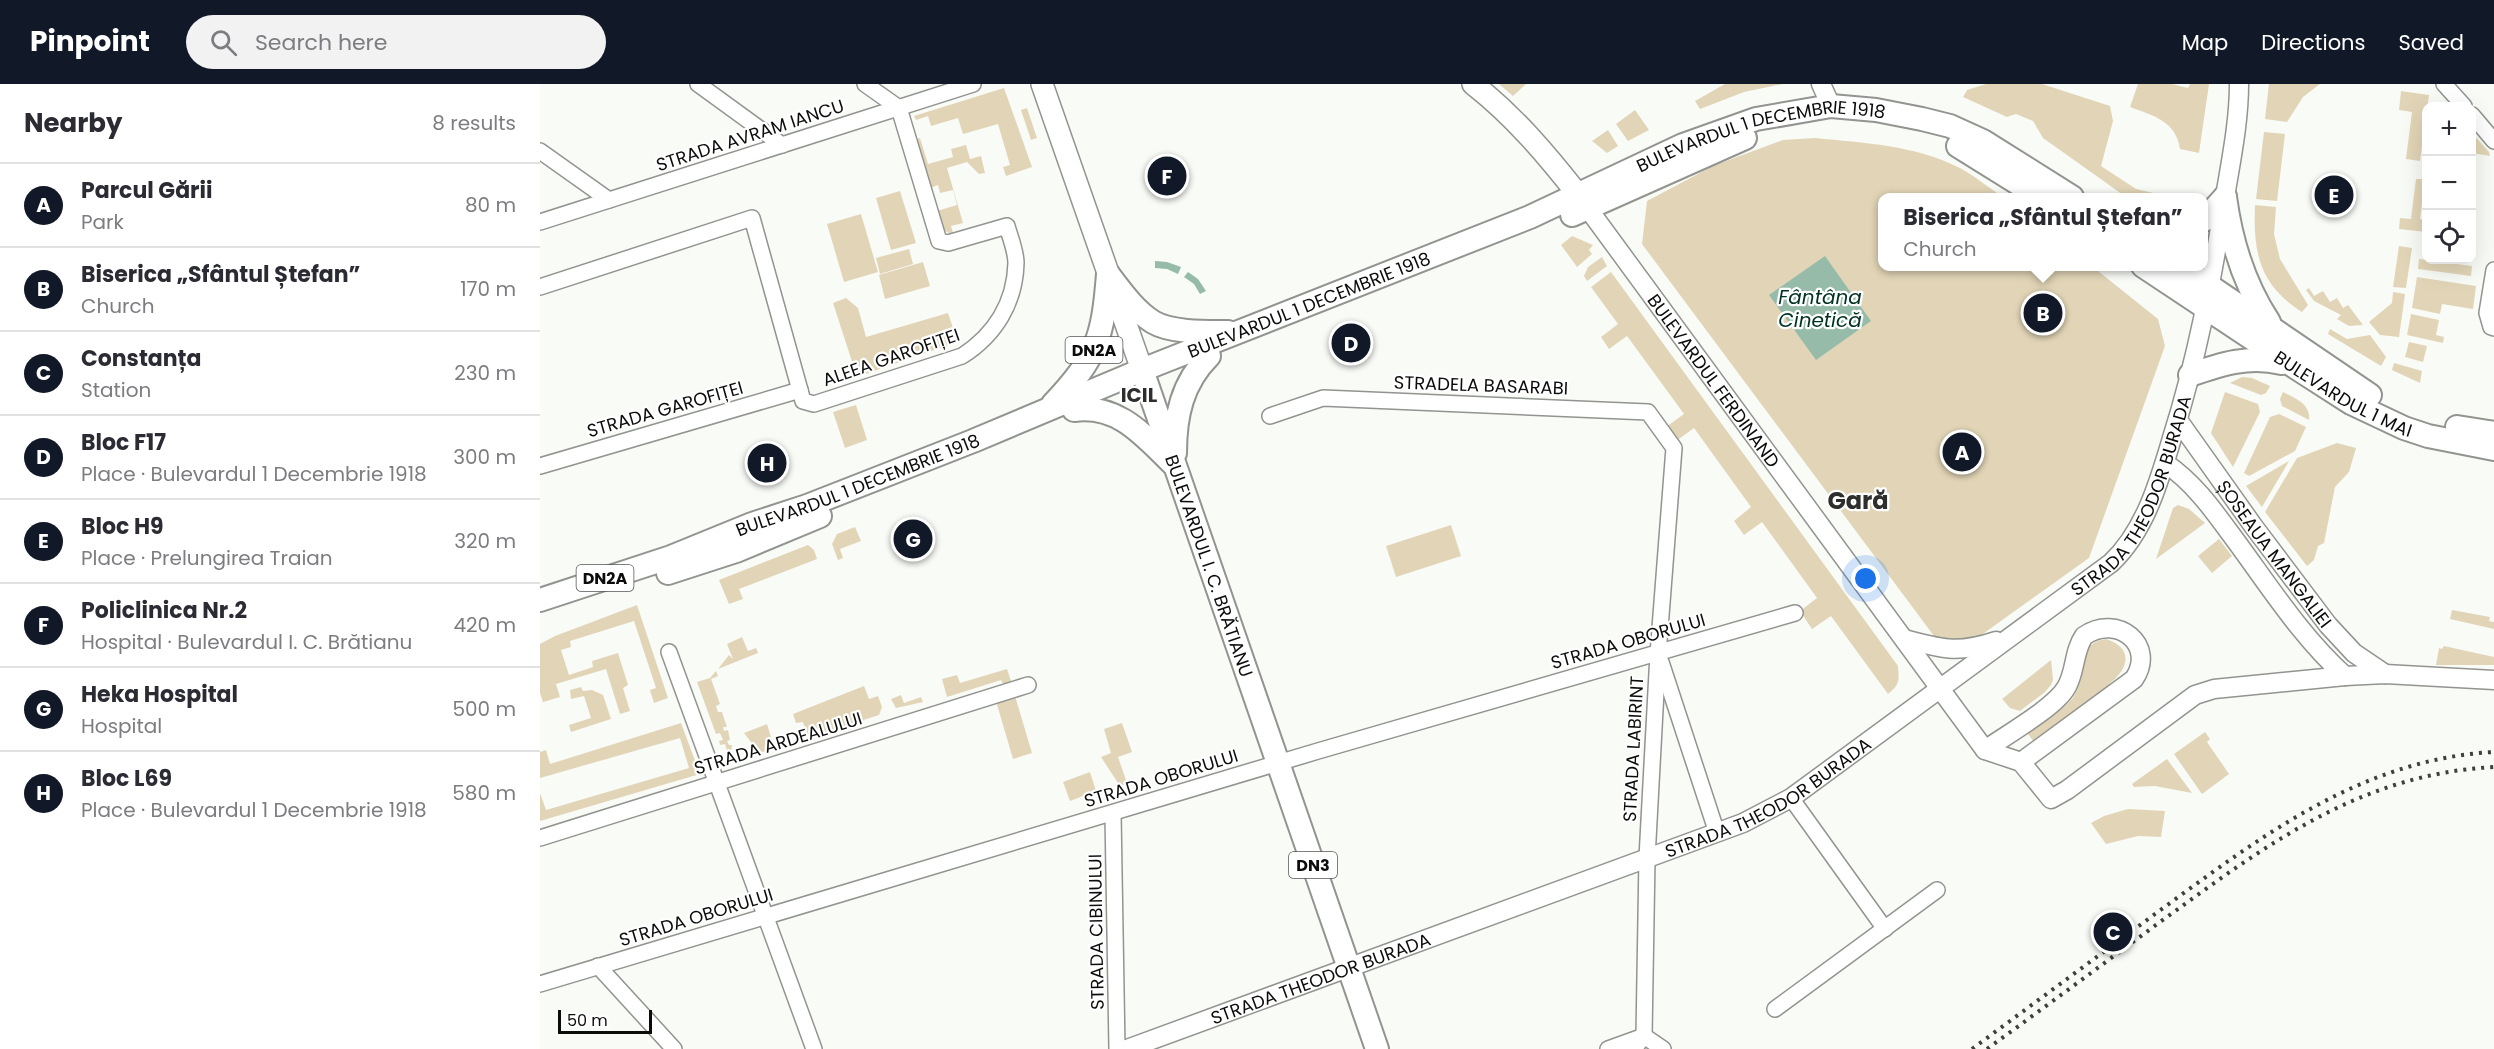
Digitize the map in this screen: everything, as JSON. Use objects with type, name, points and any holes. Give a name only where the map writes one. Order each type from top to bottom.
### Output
[{"type":"main road","name":"BULEVARDUL I. C. BRĂTIANU","points":[[1041,84],[1377,1049]]},
{"type":"main road","name":"BULEVARDUL FERDINAND","points":[[1473,84],[1503,109],[1543,150],[1583,202]]},
{"type":"main road","name":"BULEVARDUL 1 DECEMBRIE 1918","points":[[540,614],[736,550],[1074,410],[1237,333],[1519,222],[1583,202],[1683,145],[1746,123],[1783,113],[1831,106],[1895,113],[1950,126],[1983,141],[2064,193]]},
{"type":"main road","name":"BULEVARDUL 1 DECEMBRIE 1918","points":[[540,600],[671,557],[752,524],[817,502],[1047,410],[1144,375],[1209,356],[1745,138],[1786,127],[1834,121],[1893,125],[1948,141],[1973,153],[2033,193]]},
{"type":"main road","points":[[2208,216],[2225,197]]},
{"type":"main road","points":[[2225,197],[2241,269],[2258,305],[2274,330]]},
{"type":"main road","points":[[2149,271],[2206,309]]},
{"type":"main road","points":[[2187,271],[2211,286]]},
{"type":"main road","points":[[1107,274],[1136,308],[1155,323],[1197,331],[1237,333]]},
{"type":"main road","name":"DN2A","points":[[1047,410],[1078,377],[1094,351],[1104,318],[1107,274]]},
{"type":"main road","name":"BULEVARDUL 1 MAI","points":[[2211,286],[2354,387],[2381,402],[2430,421],[2494,433]]},
{"type":"main road","name":"BULEVARDUL 1 MAI","points":[[2206,309],[2351,402],[2404,428],[2449,441],[2494,449]]},
{"type":"main road","points":[[1175,466],[1175,430],[1181,400],[1189,381],[1209,356]]},
{"type":"main road","points":[[2190,375],[2230,363],[2259,359],[2282,363],[2298,369]]},
{"type":"main road","points":[[1074,410],[1085,409],[1112,414],[1126,420],[1175,466]]},
{"type":"street","points":[[698,84],[782,145]]},
{"type":"street","points":[[865,84],[899,108]]},
{"type":"street","name":"STRADA AVRAM IANCU","points":[[540,222],[973,84]]},
{"type":"street","points":[[1821,84],[1831,106]]},
{"type":"street","name":"STRADA THEODOR BURADA","points":[[1127,1049],[1717,833],[1767,812],[1791,798],[2098,574],[2125,549],[2143,519],[2165,463],[2178,420],[2211,286],[2238,113],[2239,84]]},
{"type":"street","points":[[2444,84],[2460,102]]},
{"type":"street","name":"ALEEA GAROFIȚEI","points":[[540,287],[752,218],[803,401],[814,404],[962,356],[979,345],[994,328],[1010,301],[1016,261],[1007,226],[948,243],[939,241],[899,108]]},
{"type":"street","points":[[2476,120],[2494,141]]},
{"type":"street","points":[[540,151],[609,200]]},
{"type":"street","name":"BULEVARDUL FERDINAND","points":[[1583,202],[1985,750]]},
{"type":"street","points":[[2494,270],[2487,313],[2491,327],[2494,328]]},
{"type":"street","name":"STRADA GAROFIȚEI","points":[[540,466],[800,390]]},
{"type":"street","name":"STRADELA BASARABI","points":[[1270,416],[1323,398],[1648,412],[1674,448]]},
{"type":"street","name":"ȘOSEAUA MANGALIEI","points":[[2178,420],[2328,625],[2354,653],[2385,675]]},
{"type":"street","name":"STRADA LABIRINT","points":[[1644,1036],[1647,858],[1658,654],[1674,448]]},
{"type":"street","name":"ȘOSEAUA MANGALIEI","points":[[2165,463],[2186,479],[2206,502],[2316,647],[2345,676]]},
{"type":"street","name":"STRADA OBORULUI","points":[[540,984],[1278,763],[1795,613]]},
{"type":"street","points":[[1985,750],[2061,695],[2070,680],[2077,649],[2084,636],[2106,627],[2124,632],[2137,645],[2141,655],[2140,668],[2134,679],[2021,762]]},
{"type":"street","points":[[1904,639],[1953,650],[1983,645],[2012,636]]},
{"type":"street","points":[[669,652],[814,1049]]},
{"type":"street","points":[[1658,654],[1717,833]]},
{"type":"street","points":[[1985,750],[2021,762],[2052,799],[2195,695],[2228,686],[2385,675],[2494,680]]},
{"type":"street","name":"STRADA ARDEALULUI","points":[[540,838],[1028,685]]},
{"type":"street","points":[[1791,798],[1885,929]]},
{"type":"street","name":"STRADA CIBINULUI","points":[[1113,814],[1117,1049]]},
{"type":"street","points":[[1775,1009],[1937,890]]},
{"type":"street","points":[[598,966],[674,1049]]},
{"type":"street","points":[[1608,1049],[1644,1036]]},
{"type":"street","points":[[1634,1049],[1644,1036]]},
{"type":"street","points":[[1644,1036],[1663,1049]]},
{"type":"shaded area","points":[[1499,84],[1526,84],[1513,96]]},
{"type":"shaded area","points":[[1725,84],[1783,84],[1744,92],[1700,109],[1695,101]]},
{"type":"shaded area","points":[[1986,84],[2042,84],[2110,106],[2113,121],[2101,166],[2136,189],[2154,193],[2120,193],[2043,138],[2033,121],[2016,114],[2007,117],[1963,97],[1967,90]]},
{"type":"shaded area","points":[[2138,84],[2172,84],[2188,88],[2190,84],[2209,84],[2199,153],[2180,149],[2178,140],[2169,126],[2155,117],[2130,107]]},
{"type":"shaded area","points":[[2269,84],[2320,84],[2303,97],[2287,122],[2265,119]]},
{"type":"shaded area","points":[[1004,88],[1032,167],[1006,176],[1003,167],[1010,165],[998,124],[963,134],[958,118],[931,126],[928,116],[916,120],[914,116]]},
{"type":"shaded area","points":[[2401,91],[2429,95],[2428,102],[2422,102],[2420,161],[2406,159],[2412,112],[2399,110]]},
{"type":"shaded area","points":[[1027,108],[1037,138],[1031,140],[1021,110]]},
{"type":"shaded area","points":[[1635,110],[1649,130],[1628,141],[1616,124]]},
{"type":"shaded area","points":[[1608,130],[1618,146],[1607,153],[1592,141]]},
{"type":"shaded area","points":[[2264,132],[2285,134],[2277,201],[2256,199]]},
{"type":"shaded area","points":[[2476,137],[2489,152],[2490,156],[2476,154]]},
{"type":"shaded area","points":[[920,138],[928,164],[953,157],[951,149],[966,145],[970,159],[981,156],[985,173],[979,174],[967,162],[947,168],[963,223],[951,226],[954,236],[942,229],[937,211],[957,205],[953,190],[940,193],[938,185],[930,188],[917,139]]},
{"type":"shaded area","points":[[1815,138],[1889,146],[1925,154],[1960,168],[1997,193],[1878,193],[1878,271],[2098,271],[2158,319],[2165,346],[2089,558],[1973,641],[1949,644],[1934,636],[1642,244],[1647,201],[1713,166],[1783,140]]},
{"type":"shaded area","points":[[2416,179],[2422,179],[2420,219],[2422,219],[2422,232],[2399,229],[2400,218],[2411,219]]},
{"type":"shaded area","points":[[900,191],[916,243],[891,250],[876,198]]},
{"type":"shaded area","points":[[2255,205],[2276,207],[2274,234],[2280,259],[2308,305],[2302,312],[2276,290],[2262,266],[2255,238]]},
{"type":"shaded area","points":[[861,214],[878,272],[844,282],[827,224]]},
{"type":"shaded area","points":[[1572,236],[1593,245],[1589,250],[1592,254],[1577,267],[1561,245]]},
{"type":"shaded area","points":[[2399,246],[2412,248],[2406,288],[2393,287]]},
{"type":"shaded area","points":[[909,249],[913,264],[880,274],[876,258]]},
{"type":"shaded area","points":[[1602,257],[1607,266],[1587,281],[1584,276],[1588,267]]},
{"type":"shaded area","points":[[2419,259],[2422,259],[2422,264],[2472,266],[2471,276],[2418,269]]},
{"type":"shaded area","points":[[923,262],[930,286],[885,299],[879,275]]},
{"type":"shaded area","points":[[1611,272],[1898,666],[1898,682],[1888,694],[1831,616],[1812,629],[1800,611],[1817,598],[1762,522],[1744,535],[1734,521],[1751,507],[1694,428],[1676,441],[1666,427],[1684,414],[1627,336],[1609,349],[1601,337],[1618,324],[1591,287]]},
{"type":"shaded area","points":[[2417,277],[2476,286],[2473,309],[2442,304],[2440,314],[2412,308]]},
{"type":"shaded area","points":[[2309,288],[2314,296],[2323,291],[2330,302],[2337,298],[2343,308],[2348,305],[2363,325],[2349,326],[2337,319],[2341,315],[2314,301],[2306,290]]},
{"type":"shaded area","points":[[2393,292],[2405,294],[2399,337],[2380,335],[2369,322],[2392,303]]},
{"type":"shaded area","points":[[846,298],[858,308],[866,337],[948,313],[953,328],[945,330],[948,340],[956,338],[957,342],[857,377],[833,303]]},
{"type":"shaded area","points":[[2411,314],[2439,320],[2436,335],[2444,337],[2443,343],[2407,335]]},
{"type":"shaded area","points":[[2330,329],[2347,339],[2370,335],[2386,357],[2381,366],[2328,334]]},
{"type":"shaded area","points":[[2409,342],[2427,346],[2423,362],[2405,357]]},
{"type":"shaded area","points":[[2394,363],[2422,371],[2420,383],[2392,370]]},
{"type":"shaded area","points":[[2242,377],[2252,378],[2270,386],[2266,393],[2261,395],[2230,383]]},
{"type":"shaded area","points":[[2225,392],[2258,404],[2260,412],[2233,467],[2211,433]]},
{"type":"shaded area","points":[[2283,392],[2305,406],[2309,420],[2282,406],[2280,399]]},
{"type":"shaded area","points":[[856,405],[867,440],[845,448],[833,412]]},
{"type":"shaded area","points":[[2279,414],[2306,427],[2295,451],[2249,476],[2244,473],[2270,417]]},
{"type":"shaded area","points":[[2337,443],[2356,448],[2349,472],[2335,487],[2324,543],[2318,546],[2314,560],[2307,566],[2265,512],[2297,458]]},
{"type":"shaded area","points":[[2289,461],[2262,507],[2246,486]]},
{"type":"shaded area","points":[[2178,505],[2189,509],[2205,523],[2156,559],[2173,508]]},
{"type":"shaded area","points":[[1451,525],[1461,556],[1396,577],[1386,546]]},
{"type":"shaded area","points":[[855,527],[861,541],[840,549],[843,558],[838,560],[832,544],[837,534]]},
{"type":"shaded area","points":[[2219,539],[2232,556],[2212,573],[2198,556]]},
{"type":"shaded area","points":[[808,545],[814,550],[817,559],[739,589],[743,599],[729,604],[719,580]]},
{"type":"shaded area","points":[[637,605],[668,698],[654,703],[650,690],[656,688],[634,621],[570,641],[571,647],[561,650],[569,675],[593,667],[592,661],[618,653],[628,685],[623,688],[630,711],[620,714],[606,669],[556,684],[560,697],[543,702],[540,693],[540,644],[555,636]]},
{"type":"shaded area","points":[[2452,610],[2490,617],[2489,621],[2494,622],[2494,629],[2450,619]]},
{"type":"shaded area","points":[[742,637],[748,651],[756,648],[758,653],[718,669],[729,655],[733,659],[727,644]]},
{"type":"shaded area","points":[[2106,639],[2115,643],[2125,653],[2126,659],[2121,672],[2109,684],[2110,688],[2035,743],[2027,733],[2072,699],[2077,691],[2089,647]]},
{"type":"shaded area","points":[[2444,646],[2494,657],[2494,665],[2436,665],[2439,648],[2442,649]]},
{"type":"shaded area","points":[[2051,660],[2053,680],[2051,685],[2020,711],[2010,708],[2002,699]]},
{"type":"shaded area","points":[[1007,669],[1012,684],[1004,686],[1001,680],[947,697],[942,679],[957,675],[960,683]]},
{"type":"shaded area","points":[[716,671],[718,676],[711,679],[720,704],[716,706],[718,712],[722,712],[727,727],[723,727],[724,731],[728,730],[730,740],[727,741],[729,745],[732,745],[730,759],[725,744],[720,745],[719,741],[723,740],[720,733],[716,734],[697,682],[710,678]]},
{"type":"shaded area","points":[[864,686],[869,699],[878,696],[882,707],[879,715],[763,752],[758,751],[744,733],[767,724],[774,747],[807,737],[803,722],[796,723],[793,714]]},
{"type":"shaded area","points":[[581,687],[583,691],[592,690],[603,695],[611,719],[571,732],[569,725],[591,718],[584,696],[571,699],[570,690]]},
{"type":"shaded area","points":[[901,695],[904,703],[921,697],[923,702],[896,708],[891,699]]},
{"type":"shaded area","points":[[1015,696],[1032,753],[1013,759],[996,701]]},
{"type":"shaded area","points":[[681,723],[700,774],[540,821],[540,793],[546,810],[689,768],[680,738],[540,778],[540,752],[546,750],[550,764]]},
{"type":"shaded area","points":[[1122,723],[1132,752],[1118,757],[1127,783],[1120,786],[1101,757],[1111,753],[1104,729]]},
{"type":"shaded area","points":[[2205,732],[2210,739],[2207,742],[2229,774],[2202,794],[2174,754]]},
{"type":"shaded area","points":[[2167,759],[2192,793],[2155,786],[2134,787],[2132,784]]},
{"type":"shaded area","points":[[1090,772],[1096,791],[1070,801],[1063,782]]},
{"type":"shaded area","points":[[2128,809],[2165,811],[2161,837],[2138,836],[2106,844],[2091,823],[2104,816]]},
{"type":"water","name":"Fântâna Cinetică","points":[[1825,256],[1871,321],[1816,360],[1769,295]]},
{"type":"water","points":[[1155,261],[1181,267],[1178,274],[1167,269],[1155,268]]},
{"type":"water","points":[[1188,272],[1198,279],[1206,291],[1200,294],[1194,284],[1184,277]]},
{"type":"railway","points":[[1972,1049],[2233,858],[2313,808],[2355,787],[2399,770],[2445,758],[2494,752]]},
{"type":"railway","points":[[1987,1049],[2160,922],[2276,841],[2357,799],[2400,783],[2445,773],[2494,767]]},
{"type":"place","name":"Policlinica Nr.2","points":[[1167,176]]},
{"type":"place","name":"Bloc H9","points":[[2334,195]]},
{"type":"place","name":"Biserica „Sfântul Ștefan”","points":[[2043,313]]},
{"type":"place","name":"Bloc F17","points":[[1351,343]]},
{"type":"place","name":"Parcul Gării","points":[[1962,452]]},
{"type":"place","name":"Bloc L69","points":[[767,463]]},
{"type":"place","name":"Heka Hospital","points":[[913,539]]},
{"type":"place","name":"Constanța","points":[[2113,932]]},
{"type":"district","name":"ICIL","points":[[1139,395]]},
{"type":"district","name":"Gară","points":[[1858,500]]}]
